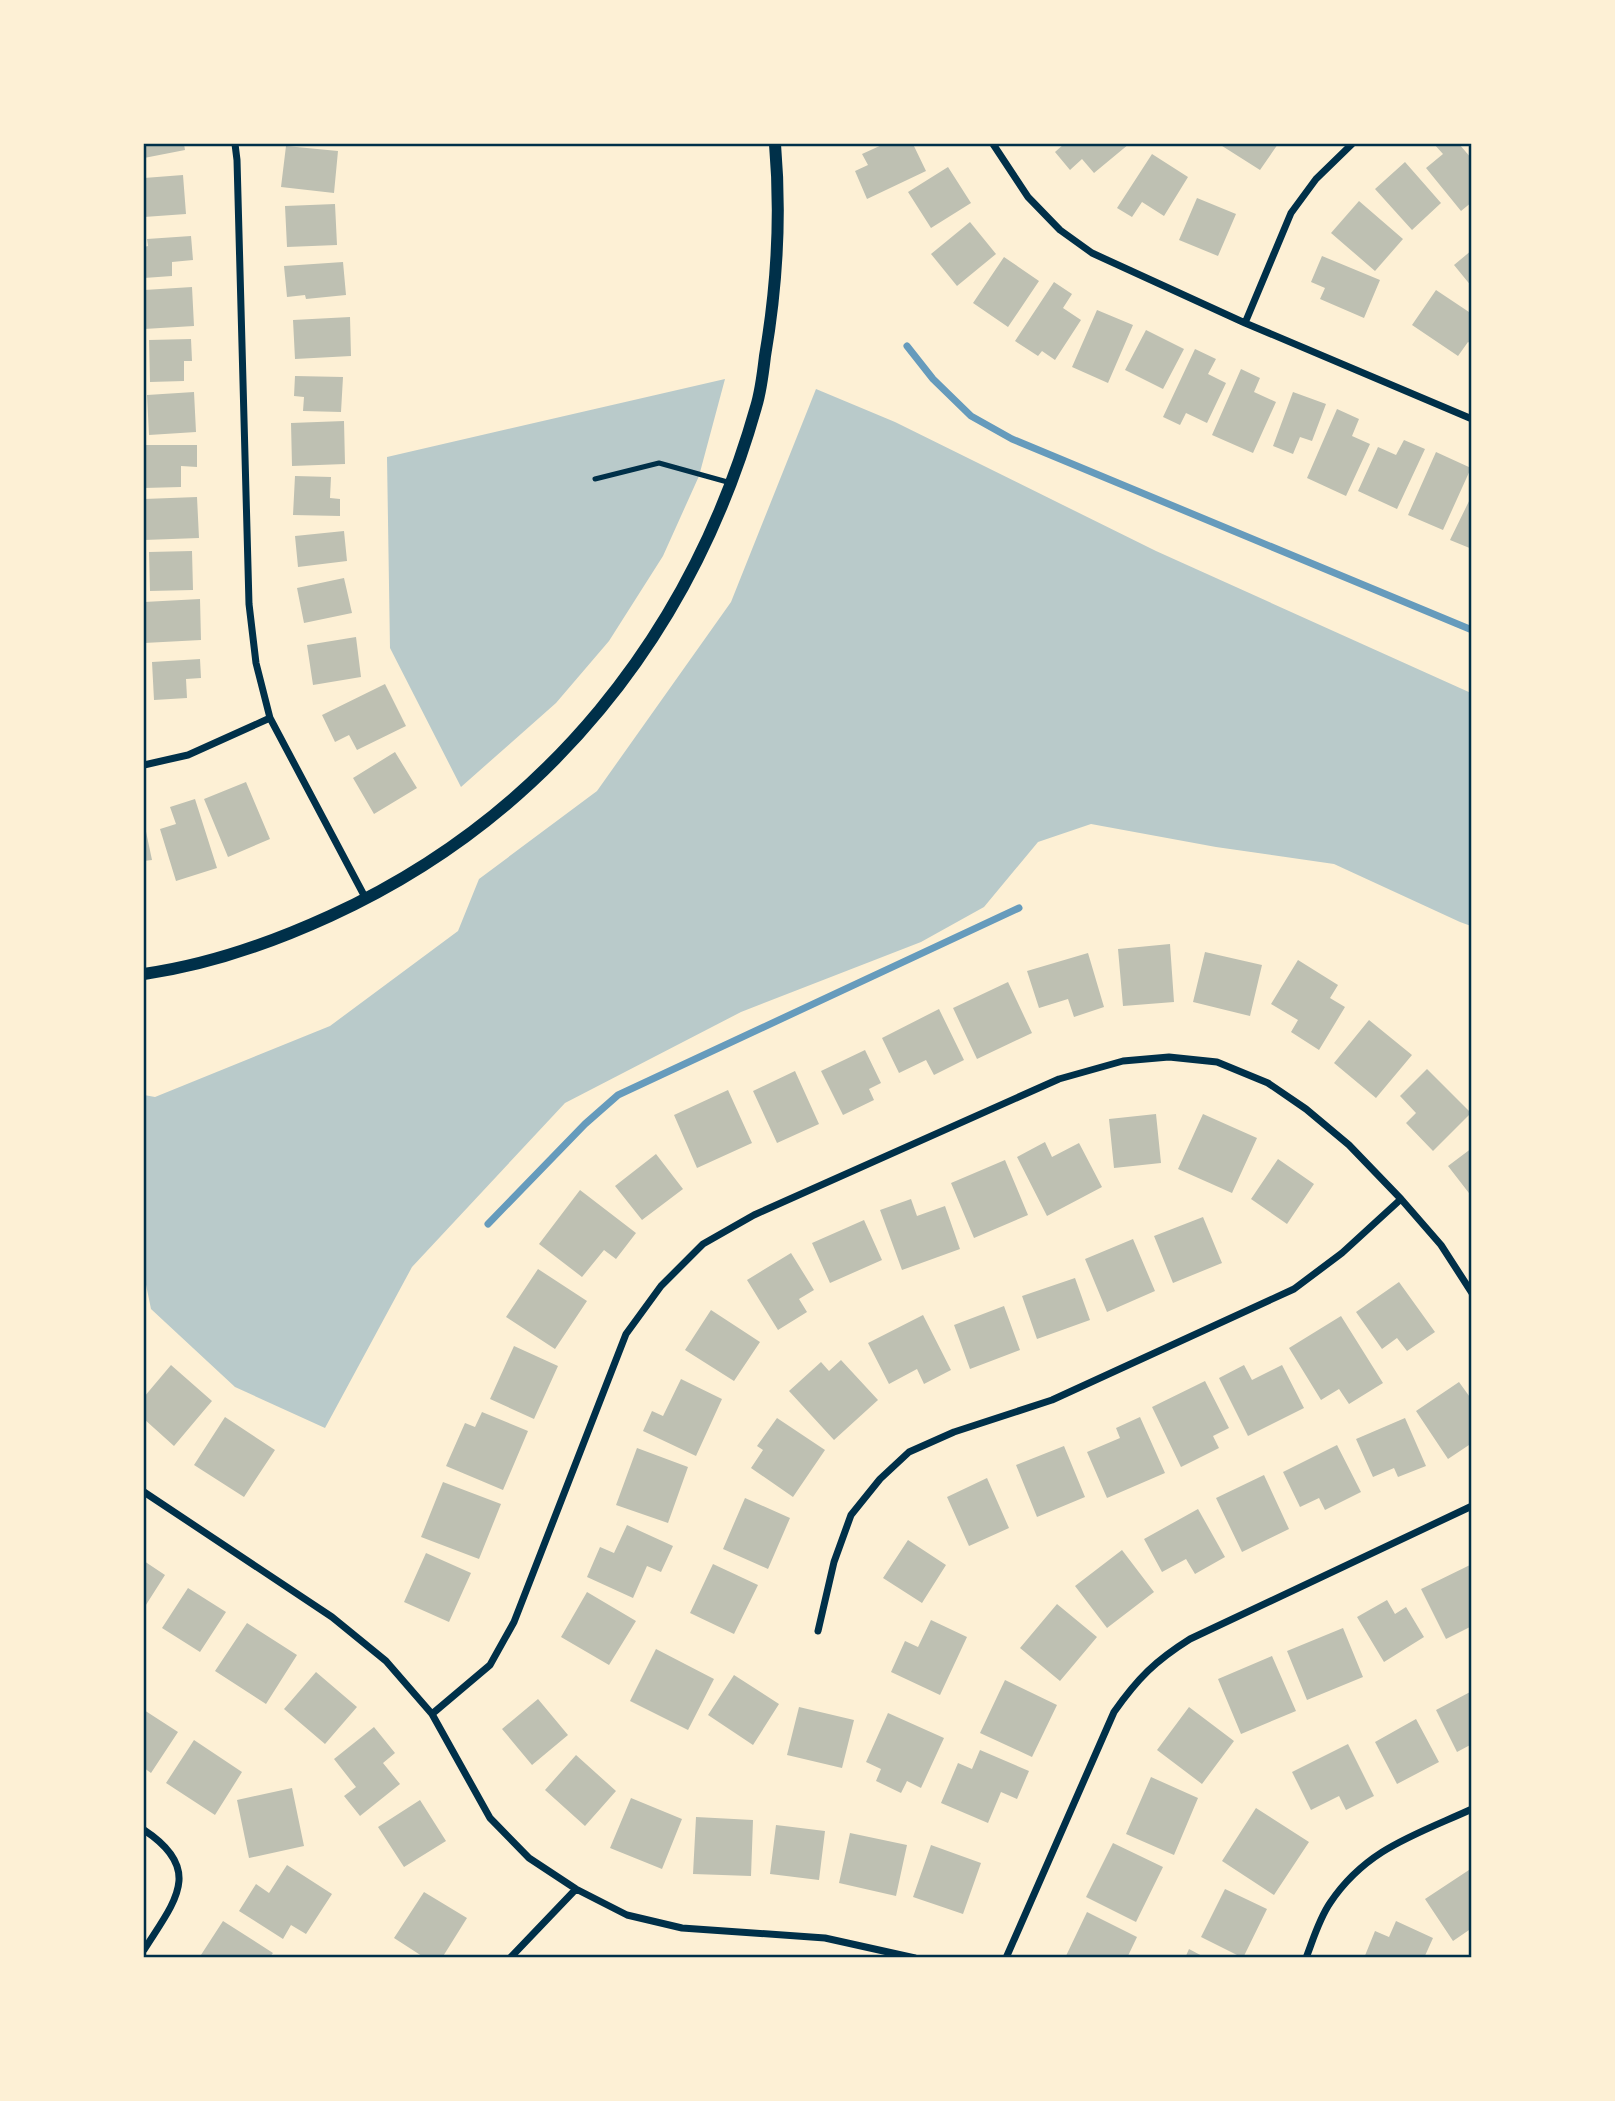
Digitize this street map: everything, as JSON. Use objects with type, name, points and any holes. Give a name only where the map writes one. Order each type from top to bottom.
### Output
[{"type":"street","points":[[235,144],[249,604],[256,663],[270,718],[366,899]]},
{"type":"street","points":[[144,974],[174,970],[237,953],[301,929],[366,899],[438,858],[503,808],[576,739],[632,670],[682,591],[723,506],[757,405],[771,320],[777,248],[775,144]]},
{"type":"street","points":[[993,144],[1028,197],[1060,230],[1092,253],[1245,323],[1472,419]]},
{"type":"street","points":[[1245,323],[1292,213],[1316,179],[1352,144]]},
{"type":"street","points":[[144,765],[188,754],[270,718]]},
{"type":"street","points":[[432,1714],[490,1665],[514,1622],[626,1334],[662,1286],[703,1244],[754,1215],[1059,1079],[1123,1061],[1169,1057],[1217,1062],[1268,1083],[1307,1109],[1349,1145],[1441,1245],[1472,1293]]},
{"type":"street","points":[[818,1631],[834,1562],[851,1515],[880,1479],[909,1452],[954,1432],[1052,1400],[1294,1289],[1342,1253],[1401,1199]]},
{"type":"street","points":[[144,1492],[332,1617],[386,1661],[432,1714],[490,1818],[529,1857],[576,1889],[627,1916],[682,1928],[825,1938],[915,1958]]},
{"type":"street","points":[[1006,1958],[1114,1712],[1134,1683],[1161,1657],[1191,1639],[1472,1506]]},
{"type":"street","points":[[1306,1958],[1328,1905],[1353,1872],[1386,1848],[1472,1809]]},
{"type":"street","points":[[144,1830],[160,1841],[174,1857],[180,1878],[175,1900],[144,1950]]},
{"type":"street","points":[[510,1958],[576,1889]]},
{"type":"lane","points":[[595,479],[659,463],[731,483]]},
{"type":"shaded area","points":[[725,379],[699,476],[663,556],[609,641],[556,703],[461,787],[390,648],[387,457]]},
{"type":"shaded area","points":[[816,389],[895,422],[1156,551],[1471,693],[1471,926],[1334,864],[1216,847],[1091,824],[1038,842],[984,907],[921,942],[741,1012],[565,1103],[412,1267],[325,1428],[235,1387],[151,1309],[144,1275],[144,1095],[155,1097],[330,1026],[458,931],[479,879],[597,791],[731,602]]},
{"type":"building","points":[[144,144],[184,144],[185,150],[144,158]]},
{"type":"building","points":[[884,144],[913,144],[926,171],[867,199],[855,171],[868,165],[862,154]]},
{"type":"building","points":[[1064,144],[1129,144],[1094,173],[1082,159],[1070,170],[1055,152]]},
{"type":"building","points":[[1219,144],[1278,144],[1260,170]]},
{"type":"building","points":[[1434,144],[1459,144],[1472,159],[1472,202],[1461,211],[1426,168],[1443,154]]},
{"type":"building","points":[[286,146],[338,151],[334,193],[281,187]]},
{"type":"building","points":[[1152,154],[1188,177],[1164,216],[1142,202],[1132,217],[1117,208]]},
{"type":"building","points":[[1405,162],[1441,203],[1412,230],[1375,189]]},
{"type":"building","points":[[948,167],[971,203],[931,228],[908,192]]},
{"type":"building","points":[[183,175],[186,214],[144,217],[144,178]]},
{"type":"building","points":[[1197,198],[1236,214],[1218,256],[1179,240]]},
{"type":"building","points":[[1359,201],[1403,239],[1375,271],[1331,233]]},
{"type":"building","points":[[335,204],[337,245],[287,247],[285,206]]},
{"type":"building","points":[[970,222],[996,254],[957,286],[931,254]]},
{"type":"building","points":[[191,236],[193,260],[172,262],[172,276],[144,278],[144,247],[148,246],[147,239]]},
{"type":"building","points":[[1472,250],[1472,287],[1454,265]]},
{"type":"building","points":[[1322,256],[1380,280],[1364,318],[1320,299],[1325,288],[1311,282]]},
{"type":"building","points":[[1004,257],[1039,281],[1008,327],[973,303]]},
{"type":"building","points":[[343,262],[346,295],[306,299],[305,295],[287,297],[284,266]]},
{"type":"building","points":[[1054,282],[1072,294],[1063,308],[1081,320],[1055,360],[1042,351],[1038,356],[1015,341]]},
{"type":"building","points":[[192,287],[194,326],[144,329],[144,290]]},
{"type":"building","points":[[1436,290],[1472,314],[1472,344],[1468,342],[1458,356],[1412,325]]},
{"type":"building","points":[[1097,310],[1133,325],[1108,383],[1072,367]]},
{"type":"building","points":[[350,317],[351,356],[295,359],[293,320]]},
{"type":"building","points":[[1146,330],[1184,349],[1163,389],[1125,370]]},
{"type":"building","points":[[191,339],[192,361],[184,361],[184,381],[150,382],[149,340]]},
{"type":"building","points":[[1195,349],[1216,359],[1208,374],[1226,383],[1207,423],[1186,413],[1180,425],[1163,417]]},
{"type":"building","points":[[1241,369],[1260,378],[1254,392],[1276,402],[1253,453],[1212,435]]},
{"type":"building","points":[[295,376],[343,377],[341,412],[303,411],[304,397],[294,396]]},
{"type":"building","points":[[194,392],[196,432],[149,435],[147,395]]},
{"type":"building","points":[[1293,392],[1326,404],[1312,441],[1300,437],[1293,454],[1273,446]]},
{"type":"building","points":[[1337,409],[1359,419],[1352,436],[1370,444],[1346,496],[1307,478]]},
{"type":"building","points":[[344,421],[345,464],[292,466],[291,423]]},
{"type":"building","points":[[1404,440],[1425,449],[1397,509],[1358,491],[1378,447],[1396,455]]},
{"type":"building","points":[[144,445],[197,445],[197,467],[181,466],[181,487],[144,488]]},
{"type":"building","points":[[1436,452],[1471,468],[1443,530],[1408,515]]},
{"type":"building","points":[[295,476],[331,477],[330,498],[340,499],[340,516],[293,515]]},
{"type":"building","points":[[1472,495],[1472,549],[1450,540]]},
{"type":"building","points":[[197,497],[199,538],[144,540],[144,499]]},
{"type":"building","points":[[344,531],[347,561],[298,567],[295,536]]},
{"type":"building","points":[[192,551],[193,590],[150,591],[149,552]]},
{"type":"building","points":[[344,578],[352,613],[304,623],[297,588]]},
{"type":"building","points":[[200,599],[201,640],[144,643],[144,602]]},
{"type":"building","points":[[356,637],[361,677],[313,685],[307,645]]},
{"type":"building","points":[[200,659],[201,678],[186,679],[187,698],[154,700],[152,662]]},
{"type":"building","points":[[385,684],[406,726],[357,750],[349,735],[335,742],[322,715]]},
{"type":"building","points":[[395,752],[417,788],[374,814],[353,778]]},
{"type":"building","points":[[246,782],[270,839],[228,857],[204,799]]},
{"type":"building","points":[[195,799],[217,868],[176,881],[160,829],[176,824],[170,807]]},
{"type":"building","points":[[144,822],[152,860],[144,861]]},
{"type":"building","points":[[1170,944],[1174,1002],[1123,1006],[1118,949]]},
{"type":"building","points":[[1205,952],[1262,965],[1250,1016],[1193,1002]]},
{"type":"building","points":[[1088,953],[1104,1007],[1074,1017],[1068,999],[1039,1008],[1027,971]]},
{"type":"building","points":[[1298,960],[1338,985],[1330,998],[1345,1007],[1319,1050],[1291,1032],[1298,1020],[1271,1004]]},
{"type":"building","points":[[1008,982],[1032,1033],[977,1059],[953,1008]]},
{"type":"building","points":[[939,1009],[964,1060],[934,1075],[926,1060],[899,1073],[882,1038]]},
{"type":"building","points":[[1369,1020],[1412,1055],[1376,1098],[1334,1063]]},
{"type":"building","points":[[865,1050],[881,1083],[869,1089],[874,1100],[843,1115],[821,1071]]},
{"type":"building","points":[[1427,1069],[1471,1113],[1433,1151],[1406,1123],[1416,1113],[1400,1096]]},
{"type":"building","points":[[795,1071],[819,1124],[777,1143],[753,1091]]},
{"type":"building","points":[[728,1090],[752,1143],[697,1168],[674,1115]]},
{"type":"building","points":[[1156,1114],[1161,1163],[1114,1168],[1109,1119]]},
{"type":"building","points":[[1203,1114],[1257,1138],[1232,1193],[1178,1169]]},
{"type":"building","points":[[1045,1142],[1052,1157],[1079,1143],[1102,1187],[1047,1216],[1017,1157]]},
{"type":"building","points":[[1472,1148],[1472,1197],[1448,1166]]},
{"type":"building","points":[[656,1154],[683,1189],[642,1220],[615,1186]]},
{"type":"building","points":[[1278,1159],[1314,1184],[1287,1224],[1251,1199]]},
{"type":"building","points":[[1005,1160],[1028,1215],[974,1238],[951,1183]]},
{"type":"building","points":[[580,1190],[636,1233],[616,1259],[604,1250],[582,1277],[539,1244]]},
{"type":"building","points":[[911,1199],[917,1216],[945,1206],[960,1249],[902,1270],[880,1210]]},
{"type":"building","points":[[1203,1217],[1222,1263],[1173,1283],[1154,1236]]},
{"type":"building","points":[[864,1220],[882,1260],[830,1283],[812,1243]]},
{"type":"building","points":[[1133,1239],[1155,1291],[1107,1312],[1085,1259]]},
{"type":"building","points":[[791,1253],[814,1290],[799,1299],[807,1312],[778,1330],[747,1280]]},
{"type":"building","points":[[538,1269],[587,1301],[555,1349],[506,1317]]},
{"type":"building","points":[[1075,1278],[1090,1320],[1037,1339],[1022,1296]]},
{"type":"building","points":[[1399,1282],[1435,1332],[1407,1351],[1397,1338],[1382,1349],[1356,1312]]},
{"type":"building","points":[[1004,1306],[1020,1350],[970,1369],[954,1325]]},
{"type":"building","points":[[711,1310],[760,1342],[734,1381],[685,1350]]},
{"type":"building","points":[[923,1315],[951,1370],[924,1384],[917,1369],[889,1384],[868,1343]]},
{"type":"building","points":[[1341,1316],[1383,1383],[1349,1404],[1339,1389],[1321,1400],[1289,1348]]},
{"type":"building","points":[[514,1346],[558,1366],[534,1419],[490,1399]]},
{"type":"building","points":[[841,1360],[878,1400],[834,1440],[789,1391],[821,1362],[829,1371]]},
{"type":"building","points":[[171,1365],[212,1401],[174,1446],[144,1419],[144,1397]]},
{"type":"building","points":[[1244,1365],[1252,1380],[1282,1365],[1304,1408],[1248,1436],[1219,1378]]},
{"type":"building","points":[[681,1379],[722,1399],[696,1456],[643,1431],[652,1411],[663,1416]]},
{"type":"building","points":[[1205,1381],[1229,1428],[1213,1436],[1219,1448],[1181,1467],[1152,1407]]},
{"type":"building","points":[[1459,1382],[1472,1400],[1472,1443],[1448,1459],[1416,1411]]},
{"type":"building","points":[[482,1412],[528,1431],[503,1490],[446,1466],[465,1423],[475,1427]]},
{"type":"building","points":[[225,1417],[275,1450],[244,1497],[194,1465]]},
{"type":"building","points":[[1140,1417],[1165,1473],[1107,1498],[1087,1452],[1120,1438],[1116,1428]]},
{"type":"building","points":[[777,1418],[825,1450],[793,1497],[751,1468],[763,1450],[757,1446]]},
{"type":"building","points":[[1405,1418],[1426,1466],[1398,1477],[1394,1468],[1373,1477],[1356,1439]]},
{"type":"building","points":[[1337,1445],[1361,1492],[1325,1510],[1319,1498],[1300,1507],[1283,1472]]},
{"type":"building","points":[[1064,1446],[1085,1497],[1037,1517],[1016,1465]]},
{"type":"building","points":[[637,1448],[688,1467],[668,1523],[616,1505]]},
{"type":"building","points":[[1264,1475],[1289,1529],[1242,1552],[1216,1498]]},
{"type":"building","points":[[987,1478],[1009,1528],[969,1546],[947,1497]]},
{"type":"building","points":[[443,1482],[501,1504],[479,1559],[421,1537]]},
{"type":"building","points":[[745,1498],[790,1518],[768,1569],[723,1549]]},
{"type":"building","points":[[1198,1509],[1225,1557],[1195,1574],[1186,1559],[1162,1572],[1144,1539]]},
{"type":"building","points":[[627,1525],[673,1546],[661,1572],[647,1566],[633,1598],[587,1577],[600,1547],[614,1553]]},
{"type":"building","points":[[908,1540],[946,1565],[922,1603],[883,1578]]},
{"type":"building","points":[[1122,1550],[1154,1592],[1107,1628],[1075,1586]]},
{"type":"building","points":[[426,1553],[471,1573],[449,1622],[404,1602]]},
{"type":"building","points":[[144,1561],[165,1575],[144,1608]]},
{"type":"building","points":[[713,1564],[758,1585],[734,1634],[690,1613]]},
{"type":"building","points":[[1472,1564],[1472,1626],[1446,1639],[1421,1589]]},
{"type":"building","points":[[188,1588],[226,1612],[200,1652],[162,1628]]},
{"type":"building","points":[[587,1592],[636,1621],[609,1665],[561,1637]]},
{"type":"building","points":[[1387,1600],[1395,1614],[1406,1607],[1424,1637],[1384,1662],[1357,1617]]},
{"type":"building","points":[[1057,1604],[1097,1637],[1060,1681],[1020,1648]]},
{"type":"building","points":[[931,1620],[967,1637],[940,1695],[891,1672],[905,1641],[918,1647]]},
{"type":"building","points":[[247,1623],[297,1655],[266,1704],[215,1671]]},
{"type":"building","points":[[1343,1628],[1363,1677],[1307,1700],[1287,1651]]},
{"type":"building","points":[[656,1649],[714,1679],[688,1730],[630,1701]]},
{"type":"building","points":[[1272,1656],[1296,1711],[1241,1734],[1218,1679]]},
{"type":"building","points":[[316,1672],[357,1707],[325,1744],[284,1709]]},
{"type":"building","points":[[734,1675],[779,1704],[753,1745],[708,1715]]},
{"type":"building","points":[[1005,1680],[1057,1705],[1032,1757],[980,1733]]},
{"type":"building","points":[[1472,1691],[1472,1744],[1457,1752],[1436,1710]]},
{"type":"building","points":[[538,1699],[568,1735],[532,1765],[502,1729]]},
{"type":"building","points":[[799,1707],[854,1720],[842,1768],[787,1755]]},
{"type":"building","points":[[1189,1707],[1234,1741],[1202,1784],[1157,1750]]},
{"type":"building","points":[[144,1710],[178,1732],[151,1773],[144,1768]]},
{"type":"building","points":[[888,1713],[944,1738],[921,1788],[907,1781],[901,1793],[876,1781],[881,1769],[866,1762]]},
{"type":"building","points":[[1416,1719],[1439,1762],[1397,1784],[1375,1742]]},
{"type":"building","points":[[374,1727],[395,1753],[383,1763],[400,1784],[360,1816],[344,1796],[356,1787],[334,1759]]},
{"type":"building","points":[[194,1740],[242,1772],[215,1815],[166,1783]]},
{"type":"building","points":[[1348,1744],[1374,1796],[1346,1810],[1339,1796],[1311,1810],[1292,1772]]},
{"type":"building","points":[[980,1750],[1029,1771],[1017,1799],[1001,1792],[988,1823],[941,1803],[958,1763],[972,1769]]},
{"type":"building","points":[[576,1755],[616,1791],[585,1826],[545,1790]]},
{"type":"building","points":[[1151,1777],[1198,1798],[1174,1855],[1126,1834]]},
{"type":"building","points":[[292,1788],[304,1846],[249,1858],[237,1800]]},
{"type":"building","points":[[631,1798],[682,1819],[662,1869],[610,1848]]},
{"type":"building","points":[[420,1800],[446,1841],[404,1867],[378,1827]]},
{"type":"building","points":[[1256,1808],[1309,1842],[1274,1895],[1222,1861]]},
{"type":"building","points":[[696,1817],[753,1820],[751,1876],[693,1874]]},
{"type":"building","points":[[776,1825],[825,1831],[819,1880],[770,1874]]},
{"type":"building","points":[[850,1833],[907,1845],[896,1896],[839,1883]]},
{"type":"building","points":[[1113,1843],[1163,1867],[1136,1922],[1086,1897]]},
{"type":"building","points":[[931,1845],[981,1863],[963,1914],[913,1897]]},
{"type":"building","points":[[287,1865],[332,1894],[306,1934],[291,1925],[283,1939],[239,1911],[256,1884],[269,1893]]},
{"type":"building","points":[[1472,1868],[1472,1928],[1453,1941],[1425,1899]]},
{"type":"building","points":[[1225,1889],[1267,1909],[1243,1958],[1201,1937]]},
{"type":"building","points":[[424,1892],[467,1918],[442,1958],[425,1958],[394,1938]]},
{"type":"building","points":[[1087,1912],[1137,1937],[1127,1958],[1065,1958]]},
{"type":"building","points":[[223,1921],[273,1953],[269,1958],[199,1958]]},
{"type":"building","points":[[1396,1921],[1433,1938],[1424,1958],[1364,1958],[1375,1931],[1389,1937]]},
{"type":"building","points":[[1189,1949],[1206,1958],[1185,1958]]},
{"type":"waterway","points":[[907,346],[933,379],[971,416],[1012,439],[1472,630]]},
{"type":"waterway","points":[[488,1224],[585,1124],[618,1095],[1019,908]]}]
